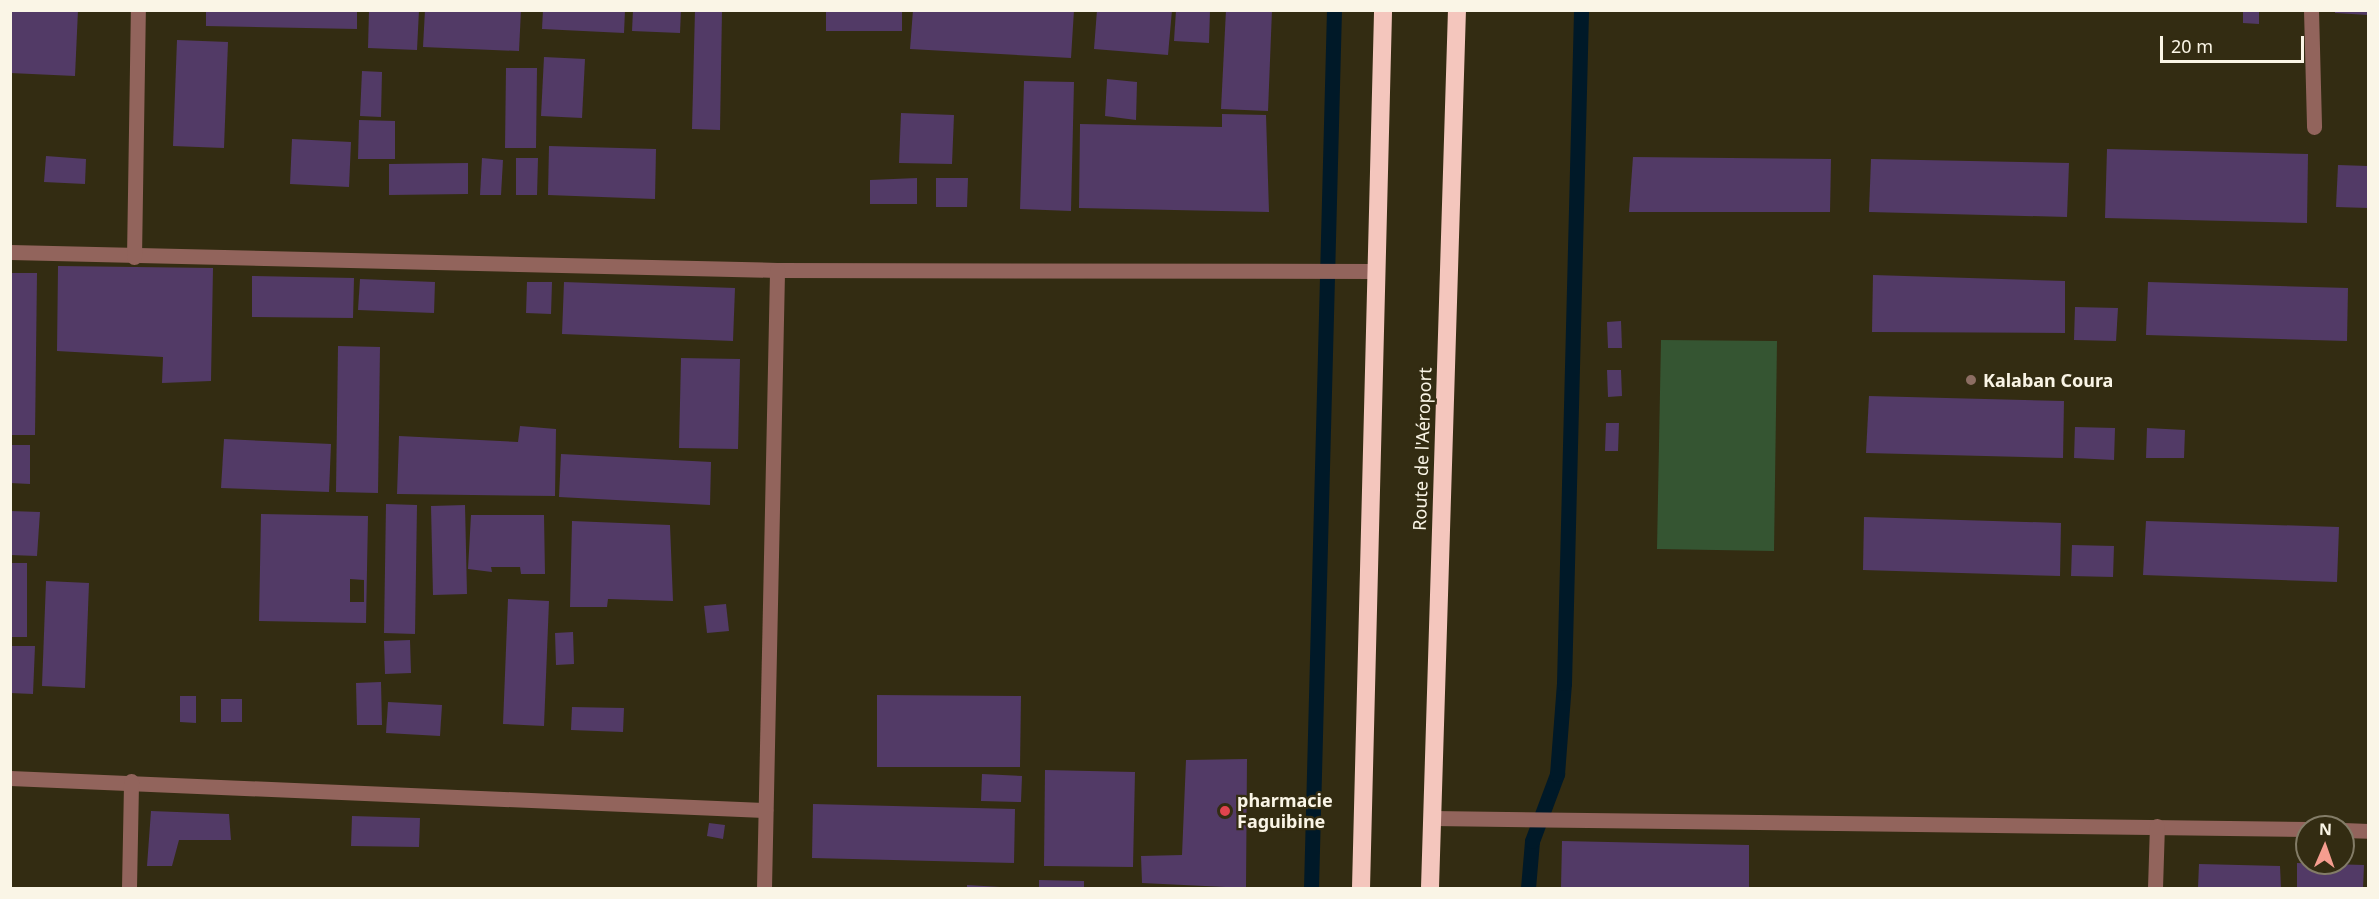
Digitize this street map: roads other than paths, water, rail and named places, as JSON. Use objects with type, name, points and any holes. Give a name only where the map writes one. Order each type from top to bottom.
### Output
[{"type":"highway","points":[[1361,888],[1383,10]]},
{"type":"highway","name":"Route de l'Aéroport","points":[[1430,888],[1457,10]]},
{"type":"street","points":[[134,257],[138,10]]},
{"type":"street","points":[[2311,10],[2314,127]]},
{"type":"street","points":[[10,252],[134,257],[777,270],[1376,271]]},
{"type":"street","points":[[764,888],[777,270]]},
{"type":"street","points":[[10,777],[765,810]]},
{"type":"street","points":[[129,888],[131,781]]},
{"type":"street","points":[[1432,818],[2295,829]]},
{"type":"street","points":[[2155,888],[2157,826]]},
{"type":"waterway","points":[[1311,888],[1334,10]]},
{"type":"waterway","points":[[1528,888],[1532,841],[1557,774],[1564,683],[1581,10]]},
{"type":"place","name":"Kalaban Coura","points":[[1971,380]]},
{"type":"place","name":"pharmacie Faguibine","points":[[1225,811]]}]
